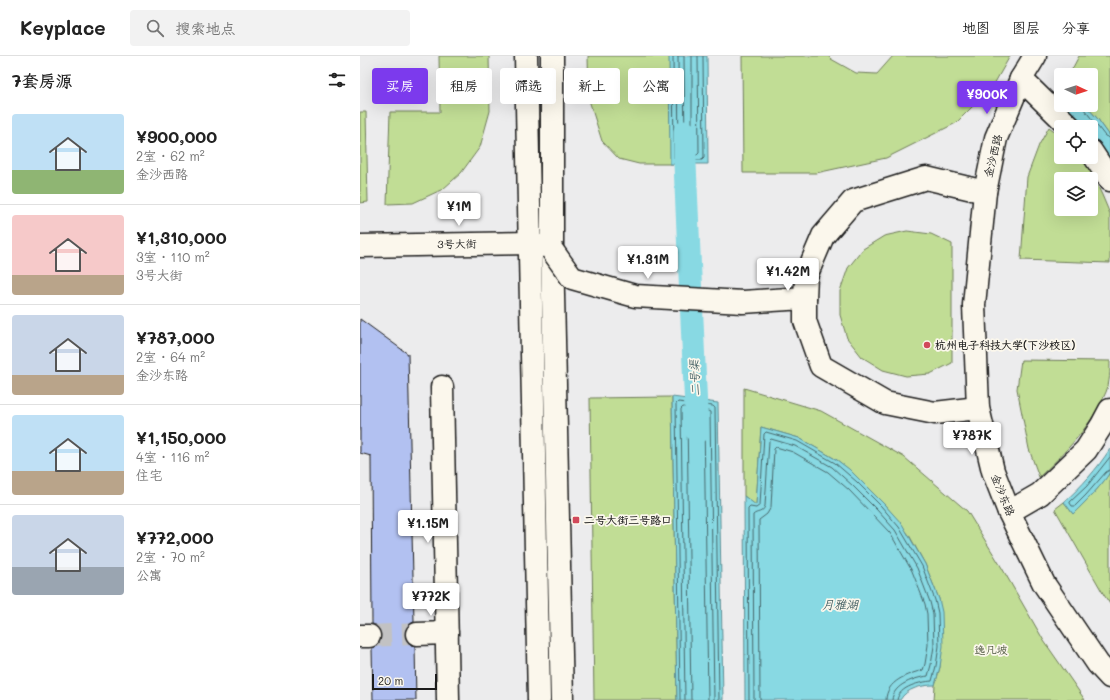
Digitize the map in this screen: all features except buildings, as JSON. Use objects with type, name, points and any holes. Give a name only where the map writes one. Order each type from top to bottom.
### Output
[{"type":"street","points":[[526,56],[539,700]]},
{"type":"street","points":[[552,56],[552,250],[562,700]]},
{"type":"street","name":"金沙西路","points":[[985,192],[996,138],[1021,79],[1035,56]]},
{"type":"street","points":[[1021,79],[1063,120]]},
{"type":"street","points":[[1098,162],[1110,180]]},
{"type":"street","points":[[978,408],[935,413],[885,403],[821,366],[805,321],[805,298],[806,276],[823,236],[853,201],[926,178],[985,192]]},
{"type":"street","name":"金沙东路","points":[[985,192],[974,305],[978,408],[993,471],[1009,512],[1044,584],[1098,664],[1110,677]]},
{"type":"street","name":"3号大街","points":[[360,246],[530,243],[552,250]]},
{"type":"street","points":[[552,250],[572,278],[635,296],[743,302],[805,298]]},
{"type":"street","points":[[442,388],[448,700]]},
{"type":"street","points":[[1009,512],[1040,494],[1086,450],[1110,410]]},
{"type":"street","points":[[417,634],[447,633]]},
{"type":"green space","points":[[439,56],[489,56],[489,68],[439,68]]},
{"type":"green space","points":[[588,56],[683,56],[683,68],[628,68],[628,104],[684,104],[685,164],[639,164],[619,159],[602,141],[590,104],[620,104],[620,68],[588,68]]},
{"type":"green space","points":[[742,56],[828,56],[856,73],[877,74],[893,56],[1010,56],[993,86],[956,123],[886,158],[816,173],[743,173]]},
{"type":"green space","points":[[1079,56],[1110,56],[1110,136],[1091,112],[1098,112],[1098,68],[1073,68]]},
{"type":"green space","points":[[440,104],[490,104],[490,111],[480,147],[461,173],[443,189],[413,203],[387,204],[390,112],[440,112]]},
{"type":"green space","points":[[360,112],[366,112],[368,202],[360,203]]},
{"type":"green space","points":[[1049,127],[1054,131],[1054,164],[1086,164],[1091,172],[1054,172],[1054,216],[1098,216],[1098,187],[1110,214],[1110,263],[1021,260],[1027,177],[1039,145]]},
{"type":"green space","points":[[907,231],[931,234],[952,244],[952,363],[930,374],[906,376],[883,370],[862,357],[847,338],[840,315],[840,291],[848,268],[863,249],[884,236]]},
{"type":"green space","points":[[1021,360],[1110,361],[1110,376],[1106,392],[1093,416],[1077,438],[1039,477],[1029,449],[1017,389]]},
{"type":"green space","name":"逸凡坡","points":[[744,388],[821,411],[904,457],[967,511],[1044,641],[1085,700],[934,700],[935,685],[940,667],[939,599],[925,564],[909,535],[884,504],[837,460],[799,438],[761,427],[756,506],[744,496]]},
{"type":"green space","points":[[672,397],[677,700],[594,700],[590,398]]},
{"type":"green space","points":[[1110,472],[1110,604],[1055,509],[1064,502],[1073,514],[1097,489]]},
{"type":"water","points":[[669,56],[707,56],[708,164],[670,164],[669,104],[684,104],[684,68],[669,68]]},
{"type":"water","points":[[1070,112],[1091,112],[1097,118],[1110,136],[1110,162],[1098,144],[1098,120],[1077,120]]},
{"type":"water","points":[[672,397],[718,403],[723,700],[677,700]]},
{"type":"water","name":"月雅湖","points":[[761,427],[799,438],[837,460],[849,469],[902,524],[925,564],[939,599],[942,612],[943,646],[940,667],[935,685],[915,688],[903,696],[900,700],[745,700],[744,496],[756,505]]},
{"type":"water","points":[[1110,449],[1110,471],[1108,475],[1073,514],[1064,502],[1089,477]]},
{"type":"waterway","name":"二号渠","points":[[685,132],[685,164],[697,432]]},
{"type":"tunnel","points":[[369,636],[417,634]]},
{"type":"place","name":"杭州电子科技大学(下沙校区)","points":[[927,345]]},
{"type":"place","name":"二号大街三号路口","points":[[576,520]]}]
